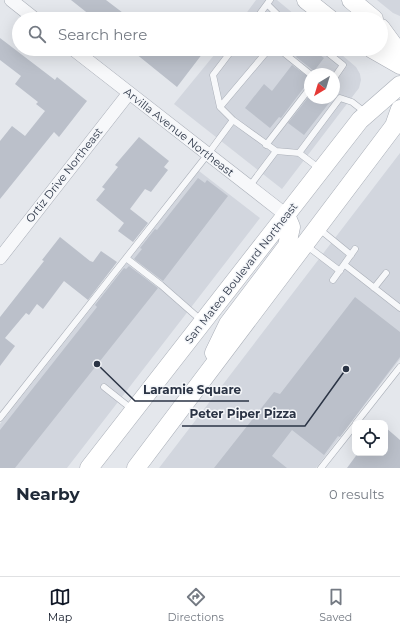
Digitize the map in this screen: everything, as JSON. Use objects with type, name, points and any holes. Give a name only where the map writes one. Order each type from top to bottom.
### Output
[{"type":"main road","points":[[351,0],[366,12]]},
{"type":"main road","points":[[388,38],[400,54]]},
{"type":"main road","points":[[384,56],[400,65]]},
{"type":"main road","name":"San Mateo Boulevard Northeast","points":[[89,468],[360,120],[400,85]]},
{"type":"main road","points":[[136,468],[306,245],[394,126],[400,109]]},
{"type":"main road","points":[[204,380],[215,350],[228,324],[287,246],[291,227],[286,215]]},
{"type":"street","points":[[11,0],[26,12]]},
{"type":"street","name":"Arvilla Avenue Northeast","points":[[82,56],[286,215]]},
{"type":"street","name":"Ortiz Drive Northeast","points":[[0,258],[129,93]]},
{"type":"lane","points":[[261,12],[268,2],[276,12]]},
{"type":"lane","points":[[227,56],[213,75],[220,107],[233,120],[266,145],[276,151],[299,153],[321,170]]},
{"type":"lane","points":[[220,107],[263,56]]},
{"type":"lane","points":[[288,56],[304,69]]},
{"type":"lane","points":[[332,56],[343,65],[340,69]]},
{"type":"lane","points":[[266,145],[304,96]]},
{"type":"lane","points":[[340,98],[352,102],[367,114]]},
{"type":"lane","points":[[299,153],[336,104]]},
{"type":"lane","points":[[0,418],[208,154],[233,120]]},
{"type":"lane","points":[[249,187],[276,151]]},
{"type":"lane","points":[[318,228],[353,252],[333,280]]},
{"type":"lane","points":[[306,245],[340,271]]},
{"type":"lane","points":[[126,258],[161,285],[203,322]]},
{"type":"lane","points":[[345,265],[400,308]]},
{"type":"lane","points":[[374,288],[386,273]]},
{"type":"lane","points":[[359,420],[400,366]]},
{"type":"lane","points":[[104,387],[134,411]]},
{"type":"lane","points":[[322,468],[352,429]]},
{"type":"shaded area","points":[[256,0],[277,0],[292,12],[247,12]]},
{"type":"shaded area","points":[[377,0],[400,0],[400,16],[393,13]]},
{"type":"shaded area","points":[[213,56],[343,56],[356,67],[360,74],[361,80],[359,88],[282,189],[174,104]]},
{"type":"shaded area","points":[[400,153],[400,359],[316,468],[159,468]]},
{"type":"shaded area","points":[[199,171],[260,218],[67,468],[0,468],[0,424]]},
{"type":"building","points":[[71,0],[106,0],[122,12],[86,12]]},
{"type":"building","points":[[0,38],[12,47],[12,56],[24,56],[55,80],[57,77],[87,101],[59,137],[54,132],[0,199],[0,141],[12,126],[25,136],[45,111],[36,104],[38,102],[15,84],[21,76],[0,60]]},
{"type":"building","points":[[139,56],[201,56],[177,87]]},
{"type":"building","points":[[321,56],[324,58],[316,68],[310,68],[296,57]]},
{"type":"building","points":[[292,65],[304,74],[304,88],[281,118],[279,117],[270,128],[245,108],[264,84],[272,91]]},
{"type":"building","points":[[304,103],[304,104],[328,104],[304,135],[288,123]]},
{"type":"building","points":[[139,137],[169,161],[164,167],[168,170],[151,192],[145,189],[130,209],[148,223],[133,242],[118,231],[124,223],[96,200],[105,189],[102,187],[118,167],[115,165]]},
{"type":"building","points":[[198,178],[205,183],[207,180],[228,196],[163,281],[134,259],[142,249],[140,248],[155,229],[157,230]]},
{"type":"building","points":[[60,237],[90,261],[93,262],[101,251],[117,262],[88,300],[64,281],[43,309],[37,304],[29,315],[26,313],[5,338],[15,346],[0,366],[0,317],[44,261],[42,260]]},
{"type":"building","points":[[129,266],[158,288],[15,468],[0,468],[0,430],[97,307],[95,305],[124,268],[126,269]]},
{"type":"building","points":[[355,297],[400,332],[400,357],[340,437],[338,436],[324,455],[292,430],[272,456],[287,468],[214,468],[274,392],[280,394]]},
{"type":"building","points":[[388,430],[400,440],[400,468],[347,468],[356,456],[388,456]]},
{"type":"place","name":"Laramie Square","points":[[97,364]]},
{"type":"place","name":"Peter Piper Pizza","points":[[346,369]]}]
